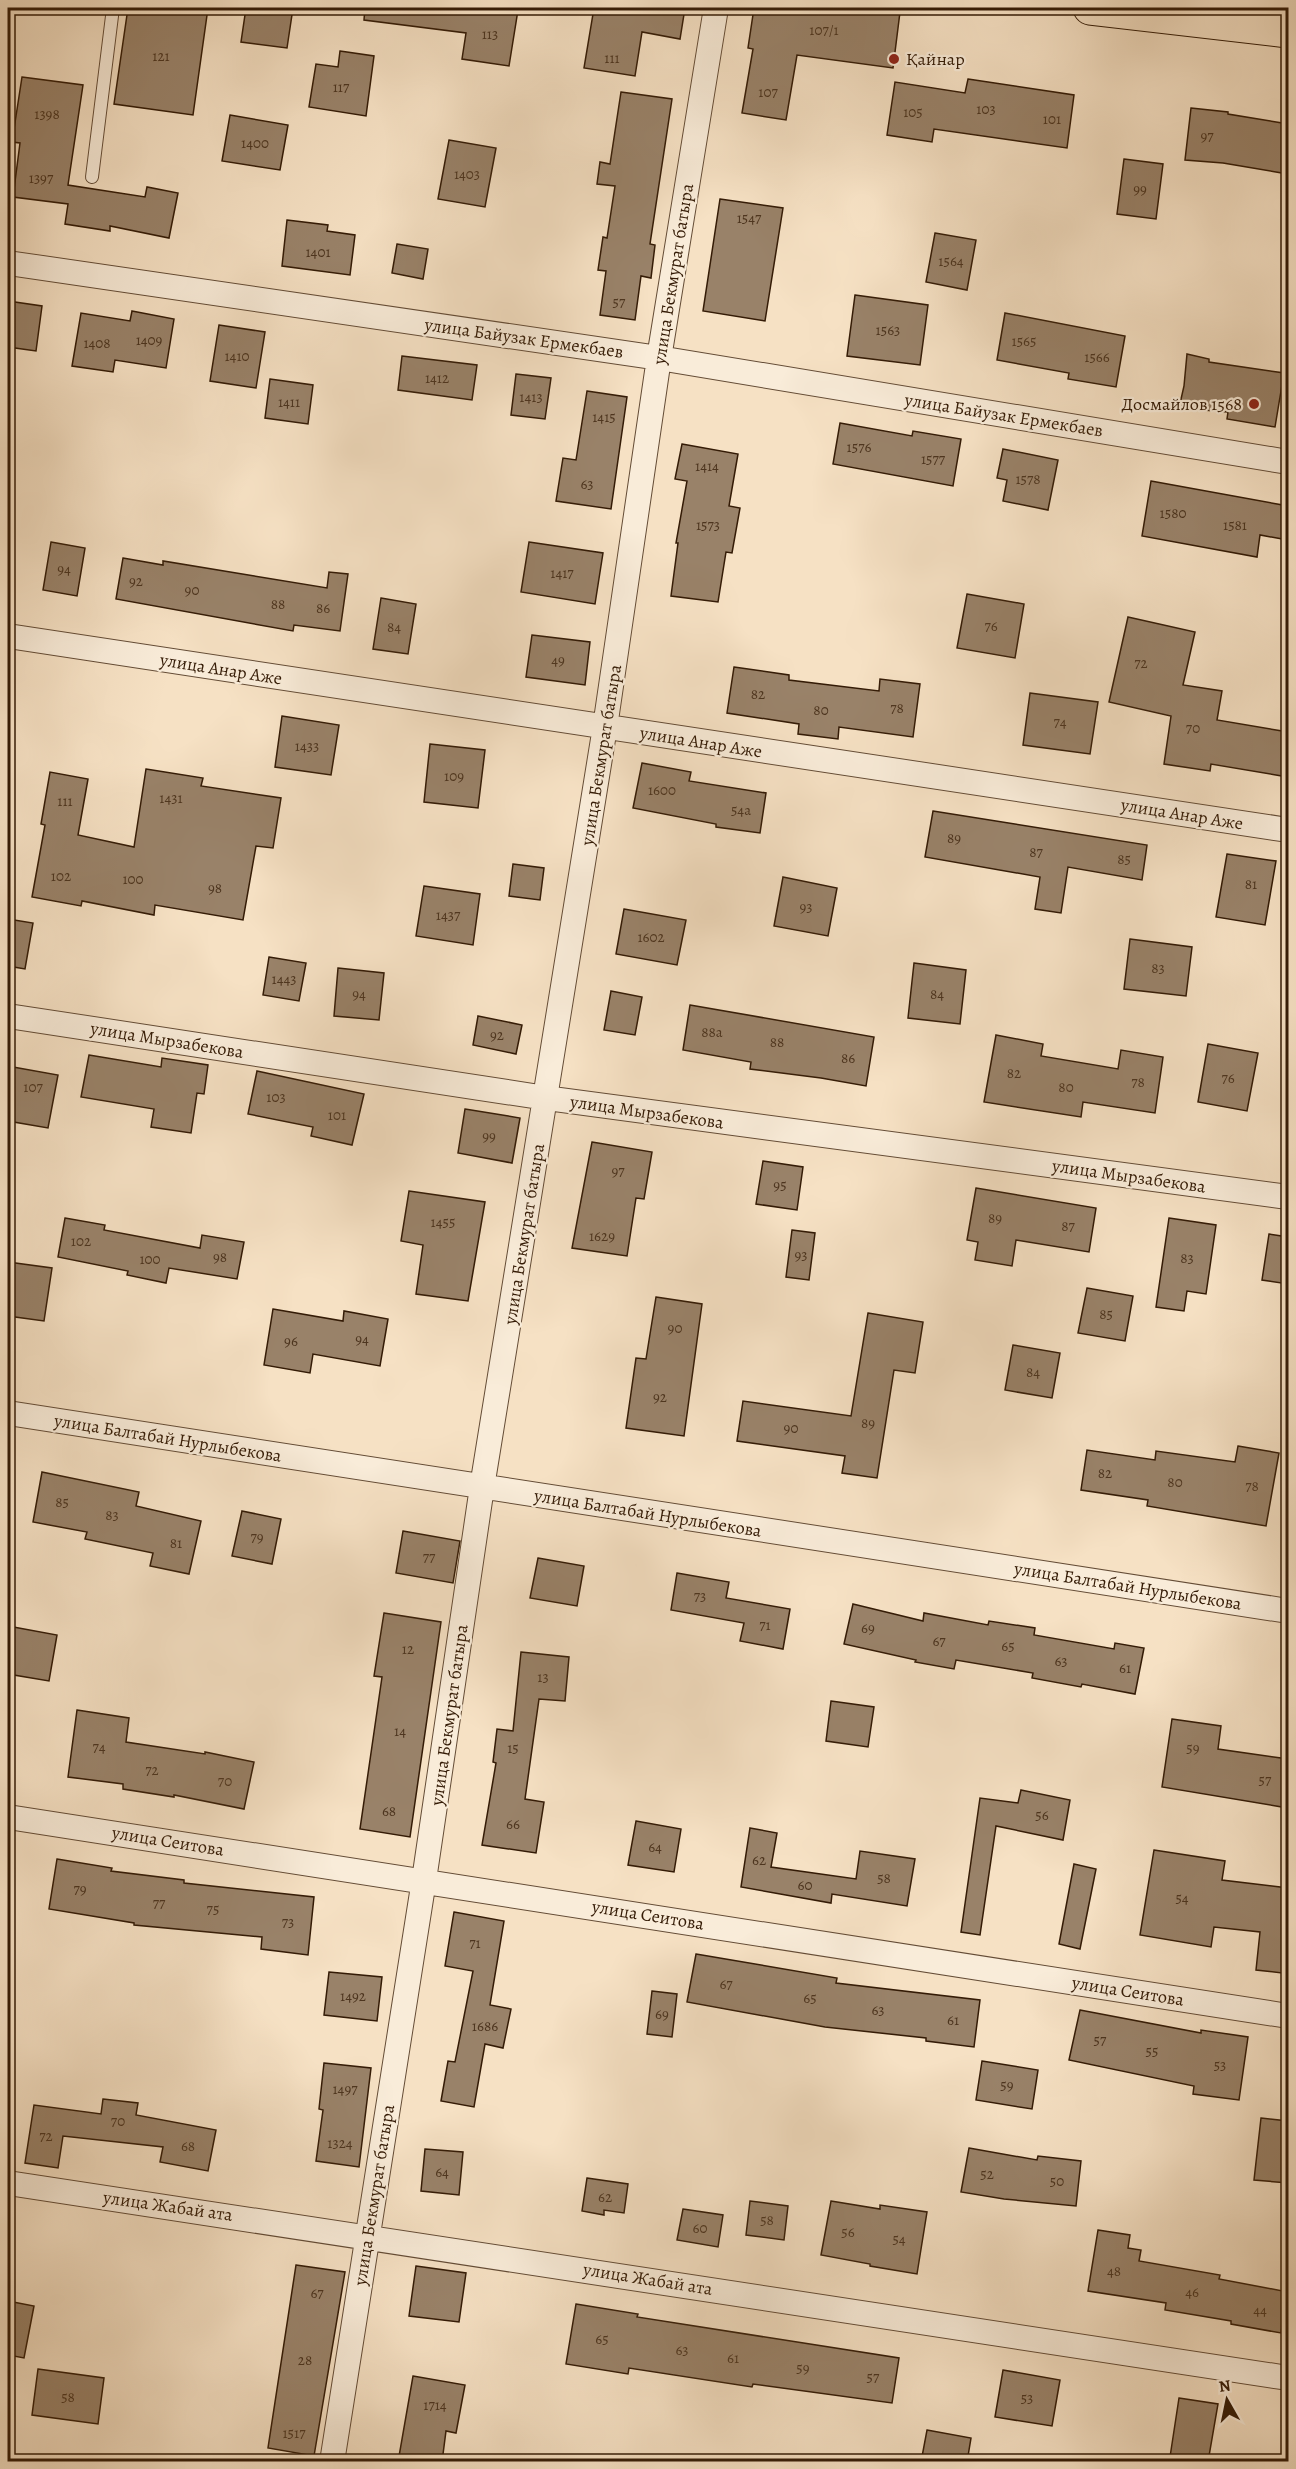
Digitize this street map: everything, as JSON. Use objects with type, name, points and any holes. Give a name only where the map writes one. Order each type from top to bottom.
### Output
[{"type":"main road","points":[[1090,8],[1288,31]]},
{"type":"street","name":"улица Бекмурат батыра","points":[[332,2462],[424,1880],[482,1487],[605,727],[659,358],[716,8]]},
{"type":"street","name":"улица Байузак Ермекбаев","points":[[8,263],[659,358],[1288,462]]},
{"type":"street","name":"улица Анар Аже","points":[[8,636],[1288,830]]},
{"type":"street","name":"улица Мырзабекова","points":[[8,1016],[546,1098],[1288,1197]]},
{"type":"street","name":"улица Балтабай Нурлыбекова","points":[[8,1413],[1288,1611]]},
{"type":"street","name":"улица Сеитова","points":[[8,1817],[1288,2016]]},
{"type":"street","name":"улица Жабай ата","points":[[8,2183],[1288,2378]]},
{"type":"lane","points":[[92,177],[113,8]]},
{"type":"building","points":[[128,8],[208,8],[193,115],[114,104]]},
{"type":"building","points":[[246,8],[293,8],[287,48],[241,42]]},
{"type":"building","points":[[365,8],[424,8],[469,14],[470,8],[518,10],[509,66],[462,59],[466,33],[364,20]]},
{"type":"building","points":[[594,8],[685,8],[680,39],[642,32],[635,76],[584,68]]},
{"type":"building","points":[[754,8],[870,8],[900,12],[893,68],[797,55],[786,120],[742,113],[753,49],[748,48]]},
{"type":"building","points":[[340,51],[374,56],[366,116],[309,107],[316,64],[338,67]]},
{"type":"building","points":[[22,77],[83,85],[68,185],[145,197],[147,187],[178,193],[169,238],[110,226],[110,231],[65,224],[68,204],[13,197],[20,143],[12,142]]},
{"type":"building","points":[[968,79],[1074,95],[1067,148],[934,129],[932,142],[887,135],[895,82],[965,93]]},
{"type":"building","points":[[621,92],[672,99],[650,244],[655,245],[651,278],[641,276],[635,320],[600,315],[606,271],[598,270],[603,237],[607,238],[615,186],[597,184],[600,162],[610,164]]},
{"type":"building","points":[[1191,108],[1228,112],[1228,114],[1288,124],[1288,174],[1223,163],[1185,160]]},
{"type":"building","points":[[230,115],[288,125],[280,170],[222,161]]},
{"type":"building","points":[[449,140],[496,148],[485,207],[438,199]]},
{"type":"building","points":[[1124,159],[1163,164],[1156,219],[1117,214]]},
{"type":"building","points":[[720,199],[783,208],[765,321],[703,311]]},
{"type":"building","points":[[287,220],[328,225],[327,231],[355,235],[350,275],[282,266]]},
{"type":"building","points":[[935,233],[976,240],[967,290],[926,282]]},
{"type":"building","points":[[397,244],[428,249],[423,279],[392,273]]},
{"type":"building","points":[[855,295],[928,305],[920,365],[847,356]]},
{"type":"building","points":[[8,301],[42,306],[36,351],[8,347]]},
{"type":"building","points":[[132,311],[174,319],[166,368],[115,360],[113,372],[72,366],[81,313],[130,321]]},
{"type":"building","points":[[1005,313],[1125,336],[1116,387],[1068,379],[1069,373],[997,360]]},
{"type":"building","points":[[219,325],[265,332],[256,388],[210,381]]},
{"type":"building","points":[[1187,354],[1209,359],[1209,362],[1284,373],[1275,427],[1227,419],[1228,412],[1179,408]]},
{"type":"building","points":[[402,356],[477,365],[472,400],[398,390]]},
{"type":"building","points":[[516,374],[551,378],[545,419],[511,415]]},
{"type":"building","points":[[270,379],[313,385],[308,424],[265,418]]},
{"type":"building","points":[[587,391],[627,397],[611,509],[556,501],[563,458],[576,460]]},
{"type":"building","points":[[840,423],[912,436],[913,431],[961,439],[953,486],[833,464]]},
{"type":"building","points":[[682,444],[738,454],[729,506],[740,508],[732,553],[726,552],[718,602],[671,596],[678,543],[676,543],[687,481],[675,479]]},
{"type":"building","points":[[1003,449],[1058,460],[1048,510],[1003,501],[1007,480],[997,478]]},
{"type":"building","points":[[1151,481],[1288,506],[1288,540],[1260,535],[1257,557],[1142,536]]},
{"type":"building","points":[[51,542],[85,548],[77,596],[43,590]]},
{"type":"building","points":[[529,542],[603,553],[595,604],[521,592]]},
{"type":"building","points":[[123,558],[163,565],[163,561],[327,588],[329,572],[348,574],[340,631],[294,625],[293,631],[116,599]]},
{"type":"building","points":[[967,594],[1024,604],[1015,658],[957,648]]},
{"type":"building","points":[[381,598],[416,604],[408,654],[373,649]]},
{"type":"building","points":[[1128,617],[1195,632],[1183,685],[1222,691],[1217,720],[1288,732],[1288,777],[1211,764],[1210,771],[1164,764],[1171,716],[1109,702]]},
{"type":"building","points":[[532,635],[590,642],[585,685],[526,677]]},
{"type":"building","points":[[734,667],[789,675],[789,680],[879,691],[880,679],[920,684],[913,737],[839,727],[838,739],[798,734],[799,724],[727,713]]},
{"type":"building","points":[[1030,693],[1098,702],[1090,754],[1023,745]]},
{"type":"building","points":[[282,716],[339,725],[331,775],[275,767]]},
{"type":"building","points":[[430,744],[485,750],[478,808],[424,802]]},
{"type":"building","points":[[642,763],[691,772],[689,781],[766,793],[760,833],[716,827],[716,824],[633,808]]},
{"type":"building","points":[[146,769],[203,778],[201,786],[281,798],[273,848],[256,846],[243,920],[155,905],[154,915],[82,901],[81,906],[32,897],[45,825],[41,824],[50,772],[88,779],[78,835],[134,847]]},
{"type":"building","points":[[933,811],[1147,845],[1142,880],[1068,867],[1061,913],[1035,909],[1040,877],[925,857]]},
{"type":"building","points":[[1227,854],[1276,861],[1265,925],[1216,917]]},
{"type":"building","points":[[513,864],[544,868],[540,900],[509,896]]},
{"type":"building","points":[[783,877],[837,888],[828,936],[774,926]]},
{"type":"building","points":[[424,886],[480,894],[473,945],[416,936]]},
{"type":"building","points":[[624,909],[686,920],[677,965],[616,954]]},
{"type":"building","points":[[8,919],[33,923],[25,969],[8,966]]},
{"type":"building","points":[[1130,939],[1192,947],[1186,996],[1124,989]]},
{"type":"building","points":[[269,957],[306,963],[299,1001],[263,995]]},
{"type":"building","points":[[914,963],[966,970],[960,1024],[908,1018]]},
{"type":"building","points":[[338,968],[384,973],[379,1020],[334,1016]]},
{"type":"building","points":[[611,991],[642,997],[635,1035],[604,1030]]},
{"type":"building","points":[[690,1005],[874,1037],[866,1086],[750,1069],[751,1062],[683,1050]]},
{"type":"building","points":[[478,1016],[522,1025],[516,1054],[473,1045]]},
{"type":"building","points":[[996,1035],[1043,1044],[1041,1056],[1118,1069],[1121,1050],[1163,1057],[1155,1113],[1083,1102],[1081,1117],[984,1102]]},
{"type":"building","points":[[1208,1044],[1258,1053],[1247,1111],[1198,1102]]},
{"type":"building","points":[[89,1055],[161,1067],[162,1058],[208,1065],[204,1094],[197,1093],[191,1133],[151,1127],[154,1109],[81,1097]]},
{"type":"building","points":[[13,1067],[58,1075],[48,1128],[8,1121],[8,1099]]},
{"type":"building","points":[[257,1071],[364,1094],[352,1145],[311,1136],[313,1127],[248,1114]]},
{"type":"building","points":[[465,1109],[520,1118],[512,1163],[458,1153]]},
{"type":"building","points":[[592,1142],[652,1152],[644,1199],[636,1198],[627,1256],[572,1248]]},
{"type":"building","points":[[763,1161],[803,1167],[797,1210],[756,1204]]},
{"type":"building","points":[[976,1188],[1096,1208],[1089,1252],[1016,1240],[1012,1266],[975,1260],[978,1242],[967,1240]]},
{"type":"building","points":[[409,1191],[485,1202],[468,1301],[416,1294],[423,1245],[401,1241]]},
{"type":"building","points":[[65,1218],[105,1225],[104,1230],[200,1248],[202,1235],[244,1242],[237,1279],[169,1268],[166,1283],[127,1275],[128,1271],[58,1257]]},
{"type":"building","points":[[1169,1218],[1216,1225],[1206,1294],[1187,1291],[1184,1311],[1156,1307]]},
{"type":"building","points":[[792,1230],[815,1233],[809,1280],[786,1277]]},
{"type":"building","points":[[1269,1234],[1288,1237],[1288,1284],[1262,1280]]},
{"type":"building","points":[[8,1262],[52,1268],[44,1321],[8,1316]]},
{"type":"building","points":[[1087,1288],[1133,1296],[1125,1341],[1078,1333]]},
{"type":"building","points":[[656,1297],[702,1304],[684,1436],[626,1428],[636,1358],[646,1359]]},
{"type":"building","points":[[273,1309],[343,1321],[344,1311],[388,1319],[380,1366],[313,1354],[310,1373],[264,1365]]},
{"type":"building","points":[[868,1313],[923,1322],[915,1373],[894,1370],[877,1478],[842,1473],[845,1456],[737,1441],[743,1401],[851,1416]]},
{"type":"building","points":[[1013,1345],[1060,1353],[1052,1398],[1005,1390]]},
{"type":"building","points":[[1238,1446],[1279,1453],[1266,1526],[1147,1506],[1148,1500],[1081,1490],[1087,1450],[1155,1460],[1156,1451],[1235,1462]]},
{"type":"building","points":[[42,1472],[139,1492],[136,1506],[201,1521],[189,1574],[150,1566],[153,1553],[85,1539],[87,1532],[33,1522]]},
{"type":"building","points":[[242,1511],[281,1519],[272,1564],[232,1556]]},
{"type":"building","points":[[403,1531],[460,1541],[453,1583],[396,1573]]},
{"type":"building","points":[[538,1558],[584,1566],[577,1606],[530,1598]]},
{"type":"building","points":[[677,1573],[729,1582],[726,1598],[790,1609],[783,1649],[740,1641],[744,1623],[671,1610]]},
{"type":"building","points":[[853,1604],[923,1621],[924,1613],[988,1625],[989,1621],[1035,1628],[1034,1635],[1114,1649],[1115,1643],[1144,1648],[1135,1694],[1032,1678],[1033,1673],[956,1660],[954,1669],[915,1662],[916,1660],[844,1644]]},
{"type":"building","points":[[384,1613],[441,1622],[410,1837],[360,1829],[382,1677],[374,1676]]},
{"type":"building","points":[[8,1626],[57,1635],[49,1681],[8,1674]]},
{"type":"building","points":[[521,1652],[569,1657],[565,1701],[539,1699],[525,1799],[544,1802],[536,1853],[482,1845],[496,1763],[493,1762],[497,1729],[513,1731]]},
{"type":"building","points":[[831,1701],[874,1707],[868,1747],[826,1741]]},
{"type":"building","points":[[77,1710],[129,1718],[126,1742],[205,1754],[205,1752],[254,1762],[244,1809],[174,1795],[174,1797],[123,1789],[123,1784],[68,1777]]},
{"type":"building","points":[[1172,1719],[1221,1726],[1218,1749],[1288,1759],[1288,1808],[1162,1787]]},
{"type":"building","points":[[1021,1790],[1070,1800],[1063,1840],[996,1826],[980,1935],[961,1932],[980,1798],[1018,1803]]},
{"type":"building","points":[[636,1821],[681,1829],[674,1872],[628,1865]]},
{"type":"building","points":[[750,1828],[777,1833],[771,1867],[856,1879],[860,1851],[915,1859],[907,1906],[832,1894],[831,1903],[741,1887]]},
{"type":"building","points":[[1154,1850],[1225,1861],[1222,1880],[1288,1888],[1288,1915],[1282,1973],[1256,1970],[1260,1932],[1214,1927],[1211,1947],[1140,1935]]},
{"type":"building","points":[[57,1859],[112,1868],[111,1871],[184,1880],[184,1883],[314,1897],[308,1955],[261,1949],[262,1937],[134,1925],[134,1923],[49,1909]]},
{"type":"building","points":[[1074,1864],[1096,1869],[1080,1949],[1059,1944]]},
{"type":"building","points":[[454,1912],[504,1921],[490,2005],[511,2009],[503,2048],[485,2044],[474,2107],[441,2101],[448,2061],[455,2062],[473,1971],[445,1966]]},
{"type":"building","points":[[696,1954],[837,1978],[836,1983],[980,2000],[974,2047],[926,2041],[926,2038],[825,2027],[687,2002]]},
{"type":"building","points":[[329,1972],[382,1977],[377,2021],[324,2015]]},
{"type":"building","points":[[652,1991],[677,1994],[672,2037],[647,2034]]},
{"type":"building","points":[[1080,2010],[1201,2033],[1201,2030],[1248,2037],[1239,2100],[1193,2094],[1194,2086],[1069,2060]]},
{"type":"building","points":[[982,2061],[1038,2070],[1032,2109],[976,2100]]},
{"type":"building","points":[[324,2063],[371,2068],[359,2167],[316,2161],[323,2110],[319,2109]]},
{"type":"building","points":[[103,2099],[138,2103],[136,2115],[216,2130],[208,2171],[160,2162],[163,2147],[63,2136],[58,2168],[25,2163],[34,2105],[101,2114]]},
{"type":"building","points":[[1261,2118],[1288,2121],[1288,2183],[1254,2180]]},
{"type":"building","points":[[969,2148],[1037,2160],[1038,2156],[1081,2161],[1076,2206],[961,2192]]},
{"type":"building","points":[[425,2149],[463,2152],[459,2195],[421,2191]]},
{"type":"building","points":[[587,2178],[628,2184],[624,2213],[604,2210],[604,2215],[582,2211]]},
{"type":"building","points":[[750,2201],[788,2206],[784,2240],[746,2235]]},
{"type":"building","points":[[831,2201],[880,2209],[880,2205],[927,2212],[917,2274],[821,2255]]},
{"type":"building","points":[[683,2209],[723,2215],[718,2247],[677,2240]]},
{"type":"building","points":[[1098,2230],[1130,2235],[1128,2248],[1141,2250],[1139,2261],[1220,2275],[1219,2279],[1288,2292],[1281,2333],[1231,2324],[1231,2321],[1165,2310],[1166,2303],[1088,2291]]},
{"type":"building","points":[[296,2265],[345,2272],[314,2456],[268,2448]]},
{"type":"building","points":[[416,2266],[466,2273],[459,2322],[409,2316]]},
{"type":"building","points":[[8,2301],[34,2306],[24,2358],[8,2355]]},
{"type":"building","points":[[576,2304],[638,2314],[637,2317],[899,2358],[892,2403],[753,2384],[752,2387],[629,2368],[628,2374],[566,2364]]},
{"type":"building","points":[[38,2369],[104,2378],[98,2424],[32,2415]]},
{"type":"building","points":[[1003,2370],[1060,2380],[1052,2426],[995,2417]]},
{"type":"building","points":[[413,2376],[465,2385],[456,2433],[446,2431],[442,2462],[398,2462]]},
{"type":"building","points":[[1179,2398],[1218,2404],[1208,2462],[1170,2457]]},
{"type":"building","points":[[927,2430],[971,2438],[967,2462],[921,2462]]},
{"type":"place","name":"Қайнар","points":[[894,59]]},
{"type":"place","name":"Досмайлов 1568","points":[[1254,404]]}]
